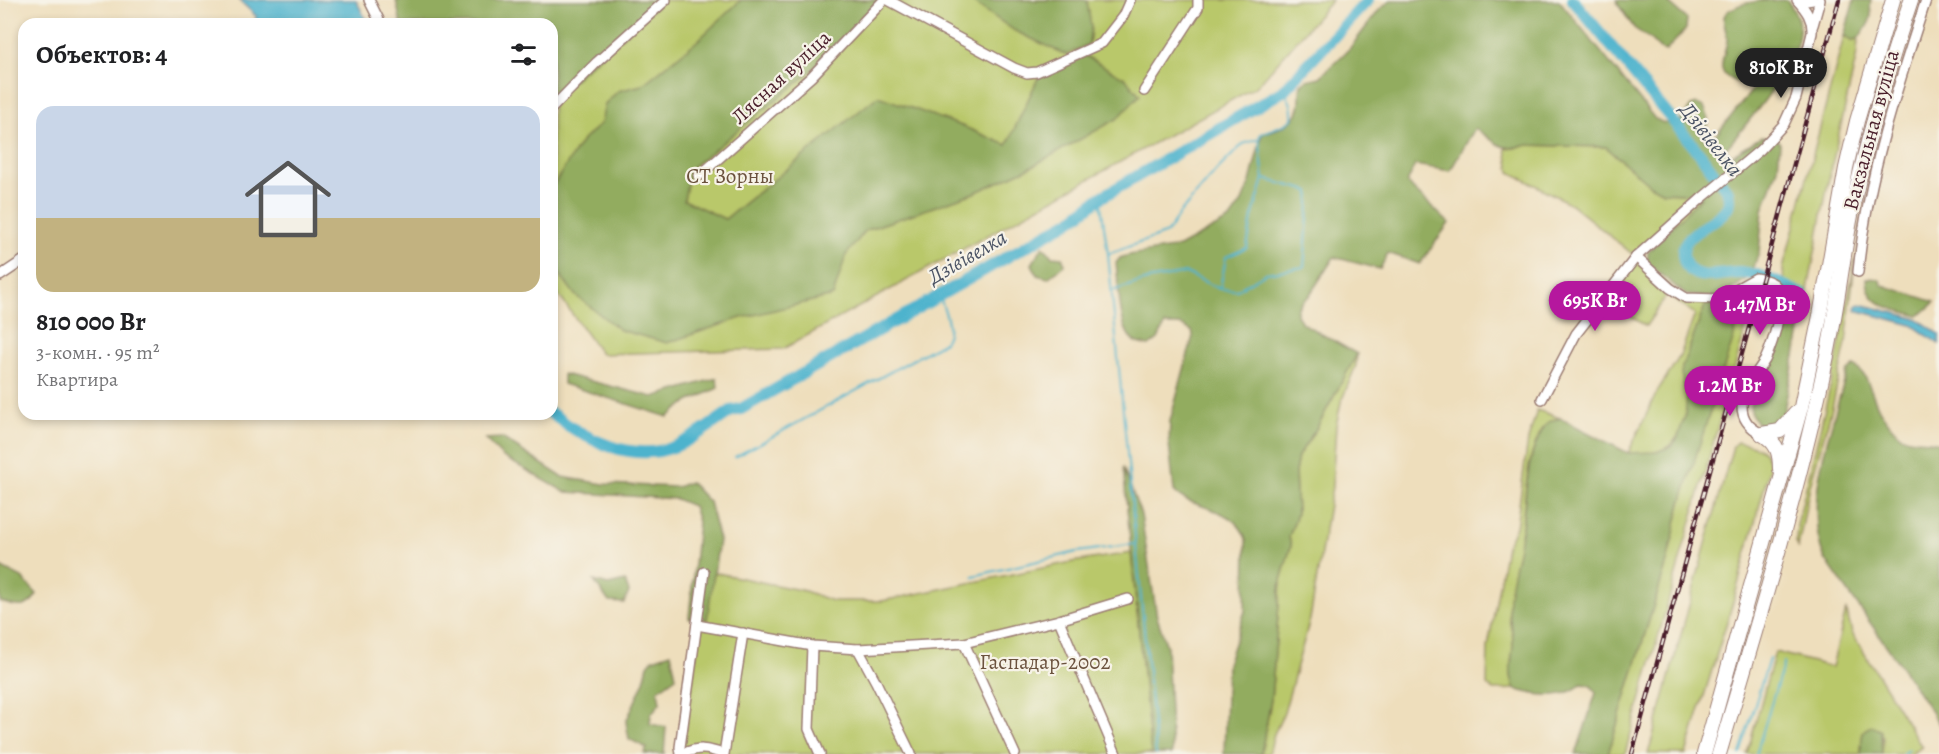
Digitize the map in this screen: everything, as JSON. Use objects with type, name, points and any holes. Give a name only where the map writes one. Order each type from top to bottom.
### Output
[{"type":"highway","points":[[1704,754],[1801,407],[1820,316],[1846,168],[1893,0]]},
{"type":"highway","points":[[1719,754],[1750,652],[1814,412],[1836,310],[1863,161],[1882,88],[1911,0]]},
{"type":"highway","points":[[1762,434],[1780,431],[1801,407]]},
{"type":"highway","points":[[1762,434],[1776,445],[1779,452],[1780,486]]},
{"type":"street","points":[[369,0],[378,18]]},
{"type":"street","points":[[558,101],[597,62],[666,0]]},
{"type":"street","points":[[886,0],[987,56],[1027,73],[1037,72],[1102,43],[1123,16],[1130,0]]},
{"type":"street","name":"Лясная вуліца","points":[[699,176],[811,77],[886,0]]},
{"type":"street","points":[[1144,91],[1198,8],[1198,0]]},
{"type":"street","points":[[1798,1],[1813,0]]},
{"type":"street","points":[[1542,399],[1576,334],[1636,257],[1713,188],[1760,150],[1784,124],[1796,98],[1820,0]]},
{"type":"street","name":"Вакзальная вуліца","points":[[1858,272],[1866,212],[1889,119],[1926,0]]},
{"type":"street","points":[[1798,1],[1813,25]]},
{"type":"street","points":[[1636,257],[1670,288],[1686,298],[1705,300],[1724,297],[1747,281],[1756,278],[1771,282],[1778,289],[1780,301],[1771,345],[1742,404],[1747,424],[1762,434]]},
{"type":"street","points":[[0,276],[18,264]]},
{"type":"street","points":[[704,572],[680,747],[681,754],[694,749],[707,748],[723,754],[743,633]]},
{"type":"street","points":[[697,625],[812,646],[858,649],[964,643],[1059,620],[1128,599]]},
{"type":"street","points":[[1059,620],[1116,754]]},
{"type":"street","points":[[964,643],[1015,754]]},
{"type":"street","points":[[812,646],[809,729],[820,754]]},
{"type":"street","points":[[858,649],[911,754]]},
{"type":"green space","points":[[396,0],[663,0],[558,94],[558,18],[400,18]]},
{"type":"green space","name":"СТ Зорны","points":[[663,0],[1332,0],[1257,86],[783,349],[601,354],[558,294],[558,94]]},
{"type":"green space","points":[[741,0],[881,0],[807,75],[690,169],[684,200],[725,219],[878,96],[1007,145],[1039,76],[1084,55],[1125,78],[1140,95],[1117,119],[1029,168],[974,193],[866,230],[846,255],[833,296],[741,318],[667,343],[620,330],[575,295],[558,272],[558,178],[581,142],[601,123],[605,104],[618,91],[642,85],[696,42]]},
{"type":"green space","points":[[970,0],[1087,0],[1091,27],[1089,44],[1066,55],[1015,31]]},
{"type":"green space","points":[[1391,0],[1559,0],[1655,119],[1664,123],[1678,124],[1691,106],[1697,104],[1704,107],[1708,119],[1702,136],[1705,139],[1715,136],[1766,73],[1741,83],[1729,79],[1724,74],[1722,64],[1727,37],[1724,16],[1738,5],[1787,0],[1799,24],[1796,47],[1769,94],[1725,150],[1732,155],[1761,137],[1777,139],[1780,144],[1778,168],[1763,210],[1759,252],[1754,267],[1745,280],[1719,298],[1686,295],[1647,263],[1648,252],[1701,197],[1663,192],[1650,185],[1606,147],[1523,145],[1510,148],[1498,144],[1475,128],[1450,171],[1415,165],[1407,183],[1449,223],[1420,264],[1388,253],[1380,269],[1334,257],[1309,296],[1297,309],[1297,315],[1302,323],[1357,354],[1316,429],[1298,456],[1295,472],[1297,513],[1289,537],[1291,546],[1281,580],[1271,700],[1261,754],[1224,754],[1227,664],[1245,611],[1246,539],[1240,528],[1223,514],[1190,502],[1174,491],[1169,443],[1170,421],[1193,336],[1192,331],[1181,325],[1165,325],[1158,339],[1149,346],[1135,342],[1129,336],[1122,317],[1116,263],[1120,258],[1129,255],[1179,247],[1230,219],[1242,202],[1250,182],[1262,134],[1285,125],[1293,119],[1299,108],[1301,84],[1320,77],[1350,48],[1380,9]]},
{"type":"green space","points":[[1617,0],[1665,0],[1687,19],[1686,29],[1666,51],[1660,49],[1634,28]]},
{"type":"green space","points":[[1854,0],[1871,0],[1871,16],[1868,25],[1858,39],[1852,40],[1844,36]]},
{"type":"green space","points":[[1844,36],[1852,40],[1858,39],[1857,54],[1829,178],[1801,327],[1800,320],[1787,325],[1783,269]]},
{"type":"green space","points":[[1523,145],[1606,147],[1650,185],[1663,192],[1682,193],[1702,198],[1636,257],[1571,204],[1510,172],[1506,149]]},
{"type":"green space","points":[[1043,246],[1052,256],[1062,257],[1065,264],[1048,278],[1037,275],[1032,264]]},
{"type":"green space","points":[[1637,259],[1689,302],[1711,303],[1729,300],[1751,282],[1759,282],[1625,754],[1608,754],[1736,324],[1728,309],[1728,304],[1705,306],[1682,367],[1687,404],[1681,430],[1672,444],[1665,449],[1653,453],[1628,453],[1658,390],[1680,356],[1695,314],[1667,295],[1646,326],[1616,308],[1599,304]]},
{"type":"green space","points":[[1855,260],[1846,343],[1832,408],[1810,486],[1798,547],[1797,525],[1836,363]]},
{"type":"green space","points":[[1867,278],[1879,279],[1882,285],[1935,302],[1919,316],[1892,309],[1884,306],[1872,296]]},
{"type":"green space","points":[[1728,303],[1736,330],[1681,503],[1667,562],[1608,754],[1576,754],[1596,693],[1594,689],[1581,684],[1567,693],[1550,695],[1532,693],[1515,689],[1511,675],[1513,639],[1509,598],[1533,452],[1546,425],[1560,418],[1628,453],[1656,452],[1670,447],[1677,439],[1685,416],[1687,396],[1681,374],[1682,367],[1705,306]]},
{"type":"green space","points":[[1796,317],[1800,320],[1801,327],[1783,414],[1778,423],[1767,427],[1757,423],[1752,416],[1750,406],[1776,354],[1786,325]]},
{"type":"green space","points":[[1357,354],[1356,365],[1341,402],[1336,426],[1332,487],[1310,619],[1284,713],[1274,734],[1269,754],[1261,754],[1271,700],[1281,580],[1291,546],[1289,537],[1297,513],[1295,472],[1298,456],[1316,429]]},
{"type":"green space","points":[[1854,366],[1863,374],[1880,411],[1898,433],[1912,440],[1939,443],[1939,724],[1825,559],[1818,538],[1817,491],[1821,466],[1847,372]]},
{"type":"green space","points":[[563,374],[653,397],[717,378],[718,388],[686,403],[668,417],[563,384]]},
{"type":"green space","points":[[1537,410],[1560,418],[1549,422],[1544,427],[1537,439],[1529,465],[1509,612],[1513,639],[1511,675],[1515,689],[1493,690],[1487,685],[1488,647],[1506,546],[1516,527],[1528,440]]},
{"type":"green space","points":[[502,438],[562,477],[604,484],[677,487],[690,482],[709,502],[719,540],[707,620],[689,618],[698,522],[693,506],[676,499],[565,492],[503,457],[485,439]]},
{"type":"green space","points":[[1737,442],[1754,446],[1763,452],[1770,467],[1734,599],[1686,754],[1648,754],[1733,446]]},
{"type":"green space","points":[[1123,467],[1141,515],[1157,617],[1167,647],[1172,754],[1151,754]]},
{"type":"green space","name":"Гаспадар-2002","points":[[1131,553],[1151,754],[673,754],[683,745],[700,628],[712,572],[805,591],[832,601],[882,601],[1072,562]]},
{"type":"green space","points":[[0,567],[22,578],[37,594],[29,603],[17,606],[0,602]]},
{"type":"green space","points":[[594,581],[608,585],[625,581],[629,592],[624,603],[609,602]]},
{"type":"green space","points":[[1846,610],[1852,633],[1922,747],[1911,754],[1882,754],[1883,737],[1863,732],[1861,754],[1747,754],[1775,652],[1832,667]]},
{"type":"green space","points":[[671,653],[676,677],[658,690],[660,703],[651,714],[650,724],[666,727],[664,754],[644,754],[647,748],[629,739],[626,722],[644,681],[648,665],[653,659]]},
{"type":"green space","points":[[1873,726],[1881,731],[1882,754],[1861,754],[1863,733]]},
{"type":"water","points":[[239,0],[356,0],[365,18],[256,18]]},
{"type":"water","points":[[1857,305],[1918,319],[1939,334],[1939,344],[1912,325],[1856,310]]},
{"type":"waterway","name":"Дзівівелка","points":[[558,419],[595,440],[627,451],[660,451],[683,443],[731,411],[741,409],[1070,221],[1100,198],[1283,91],[1368,0]]},
{"type":"waterway","name":"Дзівівелка","points":[[1573,0],[1701,155],[1728,192],[1729,204],[1723,213],[1692,235],[1686,242],[1683,250],[1687,267],[1703,275],[1735,273],[1757,275],[1802,294]]},
{"type":"waterway","points":[[1108,254],[1167,233],[1180,213],[1243,144],[1259,139],[1260,135],[1292,119],[1291,104],[1283,91]]},
{"type":"waterway","points":[[1112,291],[1147,280],[1186,273],[1220,289],[1237,290],[1266,273],[1304,267],[1310,191],[1264,179],[1259,139]]},
{"type":"waterway","points":[[1220,289],[1226,257],[1247,248],[1252,217],[1264,179]]},
{"type":"waterway","points":[[1100,198],[1108,254],[1156,754]]},
{"type":"waterway","points":[[735,457],[943,343],[948,326],[939,295]]},
{"type":"waterway","points":[[973,576],[1077,552],[1134,544]]},
{"type":"waterway","points":[[1740,754],[1769,659]]},
{"type":"waterway","points":[[1756,754],[1784,662]]},
{"type":"waterway","points":[[1902,754],[1909,749]]},
{"type":"railway","points":[[1632,754],[1839,0]]}]
